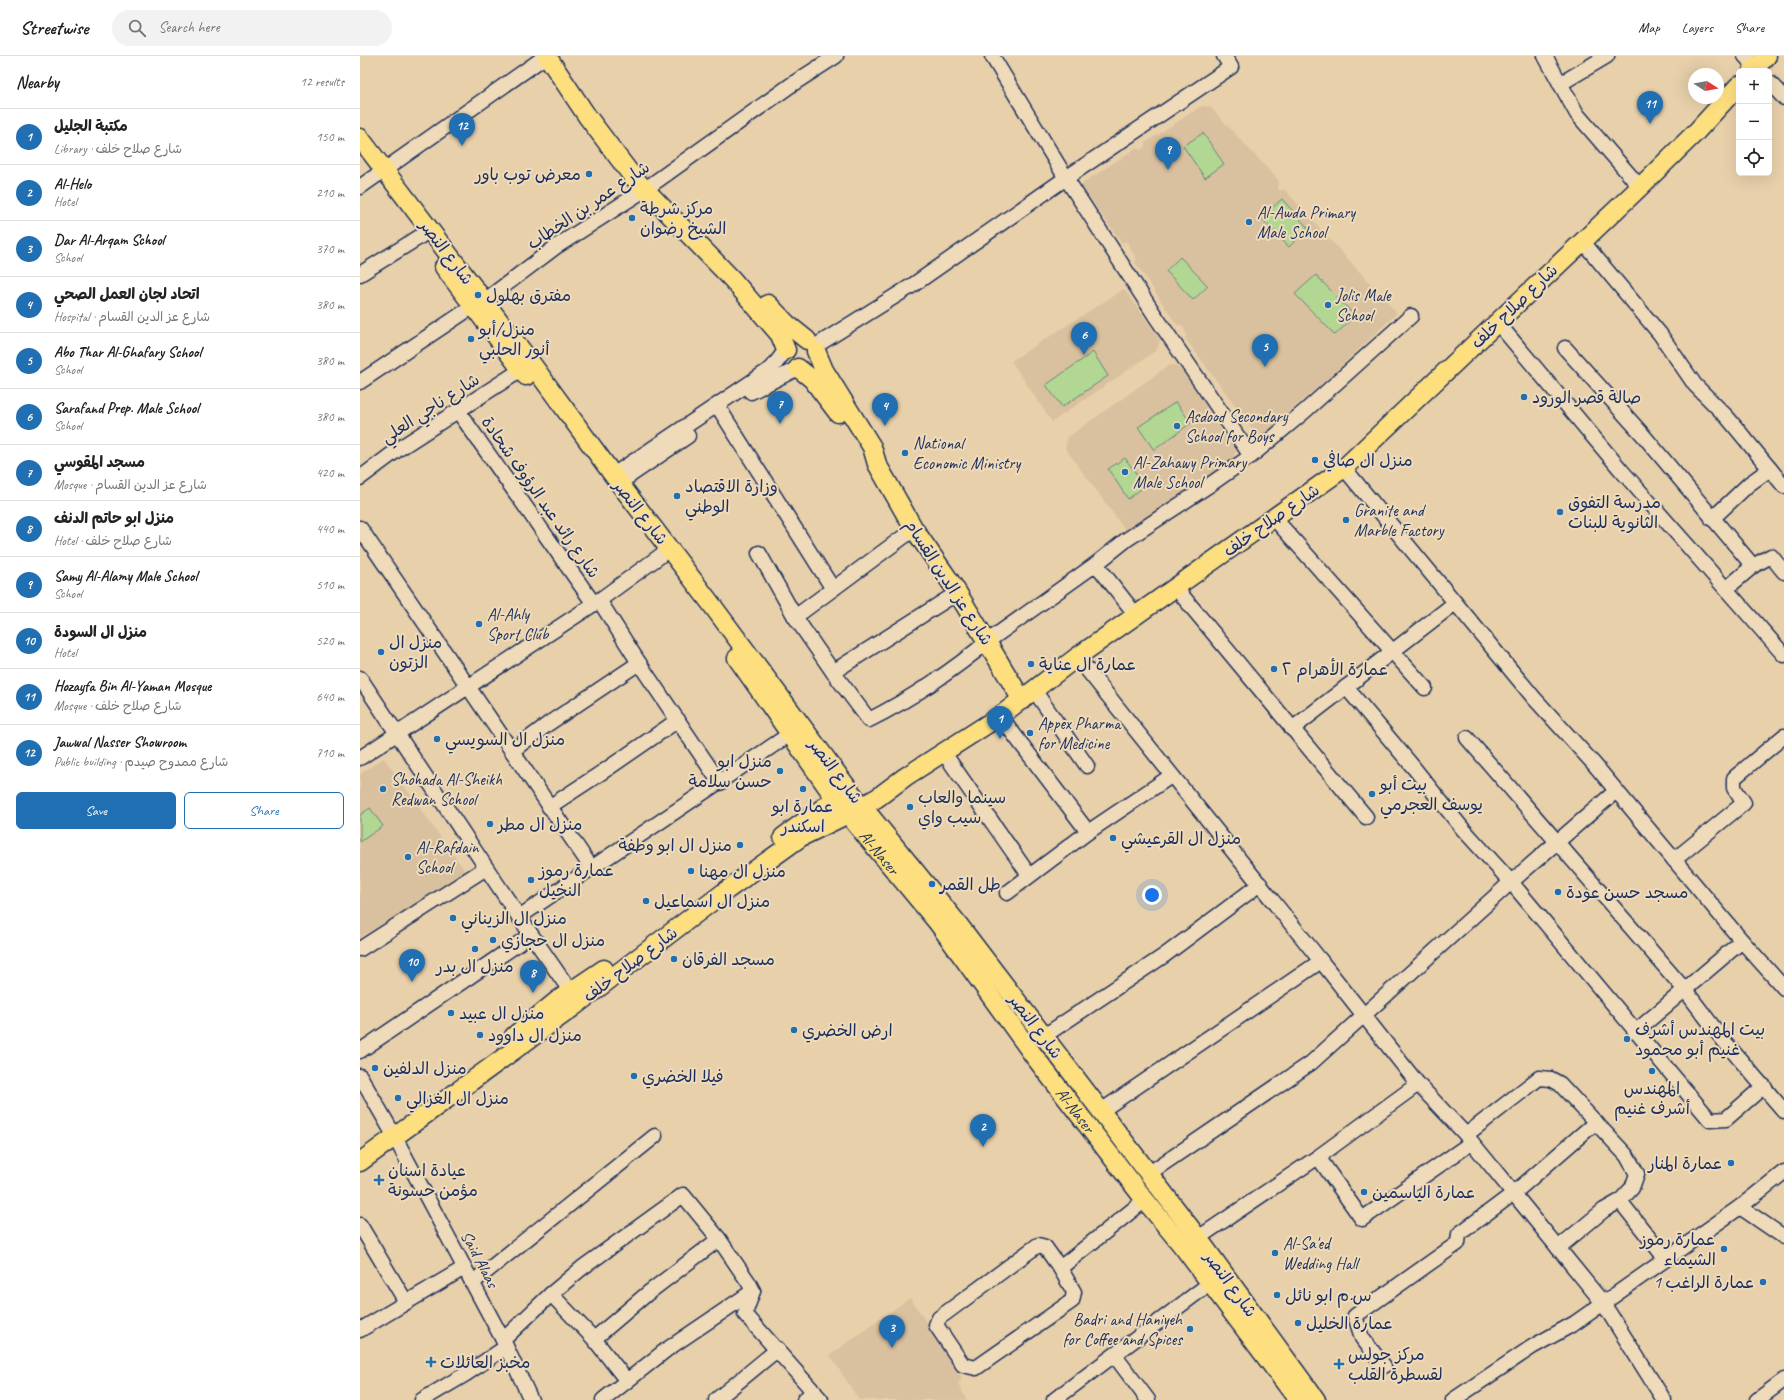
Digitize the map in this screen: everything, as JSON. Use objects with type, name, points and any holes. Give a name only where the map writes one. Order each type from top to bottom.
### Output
[{"type":"main road","name":"شارع عز الدين القسام","points":[[547,56],[587,116],[732,278],[780,335],[786,350]]},
{"type":"main road","name":"شارع عز الدين القسام","points":[[559,56],[593,109],[649,187],[787,324],[812,346],[824,370],[872,447],[877,464],[914,529],[988,641],[1028,695]]},
{"type":"main road","name":"شارع صلاح خلف","points":[[360,1162],[392,1134],[571,992],[699,901],[827,806],[850,804],[877,798],[905,777],[1000,716],[1077,657],[1174,587],[1344,468],[1640,187],[1696,132],[1736,88]]},
{"type":"main road","name":"شارع النصر","points":[[360,138],[421,236],[478,304],[616,479],[712,605],[850,804]]},
{"type":"main road","name":"شارع النصر","points":[[360,152],[381,173],[478,304],[521,370],[729,647],[790,734],[850,804],[958,924],[1198,1238],[1316,1400]]},
{"type":"main road","points":[[802,339],[812,346],[814,361],[810,365],[798,368],[790,362],[786,350],[794,341],[802,339]]},
{"type":"main road","name":"شارع عز الدين القسام","points":[[798,368],[812,379],[866,456],[877,464]]},
{"type":"main road","name":"شارع صلاح خلف","points":[[360,1153],[392,1134],[794,841],[850,804]]},
{"type":"main road","name":"Al-Naser","points":[[850,804],[1034,1056],[1184,1248],[1209,1284],[1298,1400]]},
{"type":"street","points":[[360,188],[547,56]]},
{"type":"street","name":"شارع عمر بن الخطاب","points":[[360,382],[478,304],[557,246],[649,187],[791,85],[836,56]]},
{"type":"street","points":[[992,56],[1066,178],[1156,317],[1251,456]]},
{"type":"street","points":[[812,346],[914,285],[1066,178],[1231,67],[1224,56]]},
{"type":"street","points":[[1545,56],[1577,114],[1640,187]]},
{"type":"street","points":[[1560,84],[1607,56]]},
{"type":"street","points":[[1772,85],[1784,98]]},
{"type":"street","points":[[360,274],[421,236]]},
{"type":"street","points":[[1583,242],[1660,334],[1695,385],[1727,417],[1784,486]]},
{"type":"street","points":[[759,553],[795,617],[833,672],[869,720],[904,702],[973,654],[988,641],[1096,564],[1126,540],[1251,456],[1305,411],[1411,316]]},
{"type":"street","points":[[1497,322],[1621,470],[1784,655]]},
{"type":"street","points":[[1565,348],[1643,435],[1753,566]]},
{"type":"street","points":[[616,479],[772,368],[786,350]]},
{"type":"street","points":[[616,479],[722,413],[755,389],[798,368]]},
{"type":"street","name":"شارع ناجي العلي","points":[[360,478],[400,448],[521,370]]},
{"type":"street","name":"شارع رائد عبد الرؤوف شحادة","points":[[458,411],[597,602],[720,783]]},
{"type":"street","points":[[722,413],[833,589]]},
{"type":"street","points":[[1344,468],[1534,698],[1784,988]]},
{"type":"street","points":[[1712,519],[1749,484],[1770,469]]},
{"type":"street","points":[[1274,518],[1425,688]]},
{"type":"street","points":[[360,528],[591,867]]},
{"type":"street","points":[[795,617],[914,529]]},
{"type":"street","points":[[360,758],[467,686],[597,602],[660,556]]},
{"type":"street","points":[[1726,589],[1753,566],[1771,556],[1784,572]]},
{"type":"street","points":[[1096,564],[1136,615]]},
{"type":"street","points":[[1174,587],[1366,817]]},
{"type":"street","points":[[833,672],[957,592]]},
{"type":"street","points":[[1292,728],[1455,603]]},
{"type":"street","points":[[1077,657],[1260,884],[1418,1084],[1514,1193],[1603,1303],[1664,1400]]},
{"type":"street","points":[[512,751],[548,724],[639,663]]},
{"type":"street","points":[[360,678],[531,935],[571,992]]},
{"type":"street","points":[[1346,687],[1462,828],[1511,882],[1710,1120],[1726,1119],[1764,1086]]},
{"type":"street","points":[[1028,695],[1087,766]]},
{"type":"street","points":[[1000,716],[1088,832]]},
{"type":"street","points":[[549,807],[608,769],[678,720]]},
{"type":"street","points":[[519,917],[668,815],[720,783],[790,734]]},
{"type":"street","points":[[1674,860],[1744,803],[1734,788],[1734,778],[1784,736]]},
{"type":"street","points":[[1467,738],[1685,990],[1724,1040],[1784,1111]]},
{"type":"street","points":[[944,753],[1029,875]]},
{"type":"street","points":[[1006,893],[1088,832],[1172,776]]},
{"type":"street","points":[[1148,1174],[1311,1064],[1511,882],[1616,792]]},
{"type":"street","points":[[360,949],[486,868]]},
{"type":"street","points":[[1044,1036],[1165,955],[1260,884]]},
{"type":"street","points":[[360,1051],[531,935]]},
{"type":"street","points":[[1635,1032],[1742,941]]},
{"type":"street","points":[[1100,1111],[1321,961]]},
{"type":"street","name":"Said Alaas","points":[[360,1076],[504,1343],[524,1383],[529,1399]]},
{"type":"street","points":[[1318,1157],[1362,1219],[1468,1139],[1539,1078],[1551,1079],[1560,1084],[1627,1156],[1636,1174],[1632,1188],[1620,1201],[1604,1210],[1558,1248]]},
{"type":"street","points":[[1198,1238],[1318,1157],[1418,1084]]},
{"type":"street","points":[[1384,1366],[1362,1338],[1355,1316],[1458,1243],[1459,1234],[1514,1193],[1596,1122]]},
{"type":"street","points":[[472,1283],[655,1136]]},
{"type":"street","points":[[1453,1400],[1532,1347],[1575,1323],[1665,1258],[1740,1207],[1784,1172]]},
{"type":"street","points":[[422,1400],[466,1374],[504,1343],[551,1294],[582,1268],[683,1195],[719,1238],[753,1291]]},
{"type":"street","points":[[1060,1268],[1145,1200]]},
{"type":"street","points":[[1620,1201],[1665,1258]]},
{"type":"street","points":[[1740,1207],[1784,1237]]},
{"type":"street","points":[[360,1225],[406,1302]]},
{"type":"street","points":[[594,1339],[648,1293],[719,1238]]},
{"type":"street","points":[[1038,1245],[1045,1247],[1060,1268],[1074,1292],[1072,1301],[976,1368],[964,1365],[936,1325],[939,1318],[1038,1245]]},
{"type":"street","points":[[360,1330],[464,1268]]},
{"type":"street","points":[[1054,1400],[1209,1284]]},
{"type":"street","points":[[753,1291],[745,1314],[778,1349],[813,1397]]},
{"type":"street","points":[[604,1400],[666,1350],[753,1291]]},
{"type":"street","points":[[551,1294],[594,1339],[627,1381]]},
{"type":"street","points":[[716,1400],[778,1349]]},
{"type":"street","points":[[1114,1356],[1148,1400]]},
{"type":"street","points":[[1757,1400],[1784,1380]]},
{"type":"shaded area","points":[[1200,107],[1210,107],[1279,181],[1278,190],[1285,190],[1397,313],[1333,374],[1259,438],[1185,338],[1187,334],[1182,325],[1177,325],[1135,262],[1137,260],[1126,241],[1122,243],[1080,185],[1136,148],[1141,150],[1145,147],[1145,143]]},
{"type":"shaded area","points":[[1124,289],[1160,339],[1157,350],[1052,422],[1011,361]]},
{"type":"shaded area","points":[[1173,365],[1180,367],[1236,451],[1231,463],[1129,535],[1065,448],[1068,437],[1168,366]]},
{"type":"shaded area","name":"Al-Rafdain School","points":[[384,758],[465,871],[360,938],[360,774]]},
{"type":"shaded area","points":[[910,1298],[948,1353],[962,1378],[958,1384],[967,1400],[859,1400],[830,1355]]},
{"type":"green space","points":[[1203,133],[1224,164],[1205,178],[1183,146]]},
{"type":"green space","points":[[1282,199],[1308,228],[1289,247],[1261,218]]},
{"type":"green space","points":[[1180,257],[1208,286],[1193,300],[1166,271]]},
{"type":"green space","points":[[1316,275],[1355,316],[1335,335],[1295,294]]},
{"type":"green space","points":[[1093,352],[1108,376],[1062,407],[1046,385]]},
{"type":"green space","points":[[1176,402],[1191,423],[1154,450],[1138,427]]},
{"type":"green space","points":[[1125,458],[1145,486],[1128,499],[1108,469]]},
{"type":"green space","points":[[370,808],[383,826],[360,842],[360,815]]},
{"type":"place","name":"Hozayfa Bin Al-Yaman Mosque","points":[[1650,124]]},
{"type":"place","name":"Jawwal Nasser Showroom","points":[[462,146]]},
{"type":"place","name":"Samy Al-Alamy Male School","points":[[1168,170]]},
{"type":"place","name":"معرض توب باور","points":[[589,174]]},
{"type":"place","name":"مركز شرطة الشيخ رضوان","points":[[632,218]]},
{"type":"place","name":"Al-Awda Primary Male School","points":[[1249,222]]},
{"type":"place","name":"مفترق بهلول","points":[[478,295]]},
{"type":"place","name":"Jolis Male School","points":[[1328,305]]},
{"type":"place","name":"منزل/أبو أنور الحلبي","points":[[471,339]]},
{"type":"place","name":"Sarafand Prep. Male School","points":[[1084,355]]},
{"type":"place","name":"Abo Thar Al-Ghafary School","points":[[1265,367]]},
{"type":"place","name":"صالة قصر الورود","points":[[1524,397]]},
{"type":"place","name":"مسجد المقوسي","points":[[780,424]]},
{"type":"place","name":"اتحاد لجان العمل الصحي","points":[[885,426]]},
{"type":"place","name":"Asdood Secondary School for Boys","points":[[1177,426]]},
{"type":"place","name":"National Economic Ministry","points":[[905,453]]},
{"type":"place","name":"منزل ال صافي","points":[[1315,460]]},
{"type":"place","name":"Al-Zahawy Primary Male School","points":[[1125,472]]},
{"type":"place","name":"وزارة الاقتصاد الوطني","points":[[677,496]]},
{"type":"place","name":"مدرسة التفوق الثانوية للبنات","points":[[1560,512]]},
{"type":"place","name":"Granite and Marble Factory","points":[[1346,520]]},
{"type":"place","name":"Al-Ahly Sport Club","points":[[479,624]]},
{"type":"place","name":"منزل ال الزتون","points":[[381,652]]},
{"type":"place","name":"عمارة ال عناية","points":[[1031,664]]},
{"type":"place","name":"عمارة الأهرام ٢","points":[[1274,669]]},
{"type":"place","name":"Appex Pharma for Medicine","points":[[1030,733]]},
{"type":"place","name":"منزل ال السويسي","points":[[437,739]]},
{"type":"place","name":"مكتبة الجليل","points":[[1000,739]]},
{"type":"place","name":"منزل ابو حسن سلامة","points":[[780,771]]},
{"type":"place","name":"Shohada Al-Sheikh Redwan School","points":[[383,789]]},
{"type":"place","name":"عمارة ابو اسكندر","points":[[803,789]]},
{"type":"place","name":"بيت أبو يوسف العجرمي","points":[[1372,794]]},
{"type":"place","name":"سينما والعاب سيب واي","points":[[910,807]]},
{"type":"place","name":"منزل ال مطر","points":[[490,824]]},
{"type":"place","name":"منزل ال القرعيشي","points":[[1113,838]]},
{"type":"place","name":"منزل ال ابو وطفة","points":[[740,845]]},
{"type":"place","name":"Al-Rafdain School","points":[[408,857]]},
{"type":"place","name":"منزل ال مهنا","points":[[691,871]]},
{"type":"place","name":"عمارة رموز النخيل","points":[[531,880]]},
{"type":"place","name":"طل القمر","points":[[932,884]]},
{"type":"place","name":"مسجد حسن عودة","points":[[1558,892]]},
{"type":"place","name":"منزل ال اسماعيل","points":[[646,901]]},
{"type":"place","name":"منزل ال الزيناني","points":[[453,918]]},
{"type":"place","name":"منزل ال حجازي","points":[[493,940]]},
{"type":"place","name":"منزل ال بدر","points":[[475,949]]},
{"type":"place","name":"مسجد الفرقان","points":[[674,959]]},
{"type":"place","name":"منزل ال السودة","points":[[412,982]]},
{"type":"place","name":"منزل ابو حاتم الدنف","points":[[533,993]]},
{"type":"place","name":"منزل ال عبيد","points":[[451,1013]]},
{"type":"place","name":"ارض الخضري","points":[[794,1030]]},
{"type":"place","name":"منزل ال داوود","points":[[480,1035]]},
{"type":"place","name":"بيت المهندس أشرف غنيم أبو محمود","points":[[1627,1039]]},
{"type":"place","name":"منزل الدلفين","points":[[375,1068]]},
{"type":"place","name":"المهندس أشرف غنيم","points":[[1652,1071]]},
{"type":"place","name":"فيلا الخضري","points":[[634,1076]]},
{"type":"place","name":"منزل ال الغزالي","points":[[398,1098]]},
{"type":"place","name":"Al-Helo","points":[[983,1147]]},
{"type":"place","name":"عمارة المنار","points":[[1731,1163]]},
{"type":"place","name":"عيادة اسنان مؤمن حسونة","points":[[379,1180]]},
{"type":"place","name":"عمارة الياسمين","points":[[1364,1192]]},
{"type":"place","name":"عمارة رموز الشيماء","points":[[1724,1249]]},
{"type":"place","name":"Al-Sa'ed Wedding Hall","points":[[1275,1253]]},
{"type":"place","name":"عمارة الراغب 1","points":[[1763,1282]]},
{"type":"place","name":"س.م ابو نائل","points":[[1277,1295]]},
{"type":"place","name":"عمارة الخليل","points":[[1298,1323]]},
{"type":"place","name":"Badri and Haniyeh for Coffee and Spices","points":[[1190,1329]]},
{"type":"place","name":"Dar Al-Arqam School","points":[[892,1348]]},
{"type":"place","name":"مخبز العائلات","points":[[431,1362]]},
{"type":"place","name":"مركز جولس لقسطرة القلب","points":[[1339,1364]]}]
